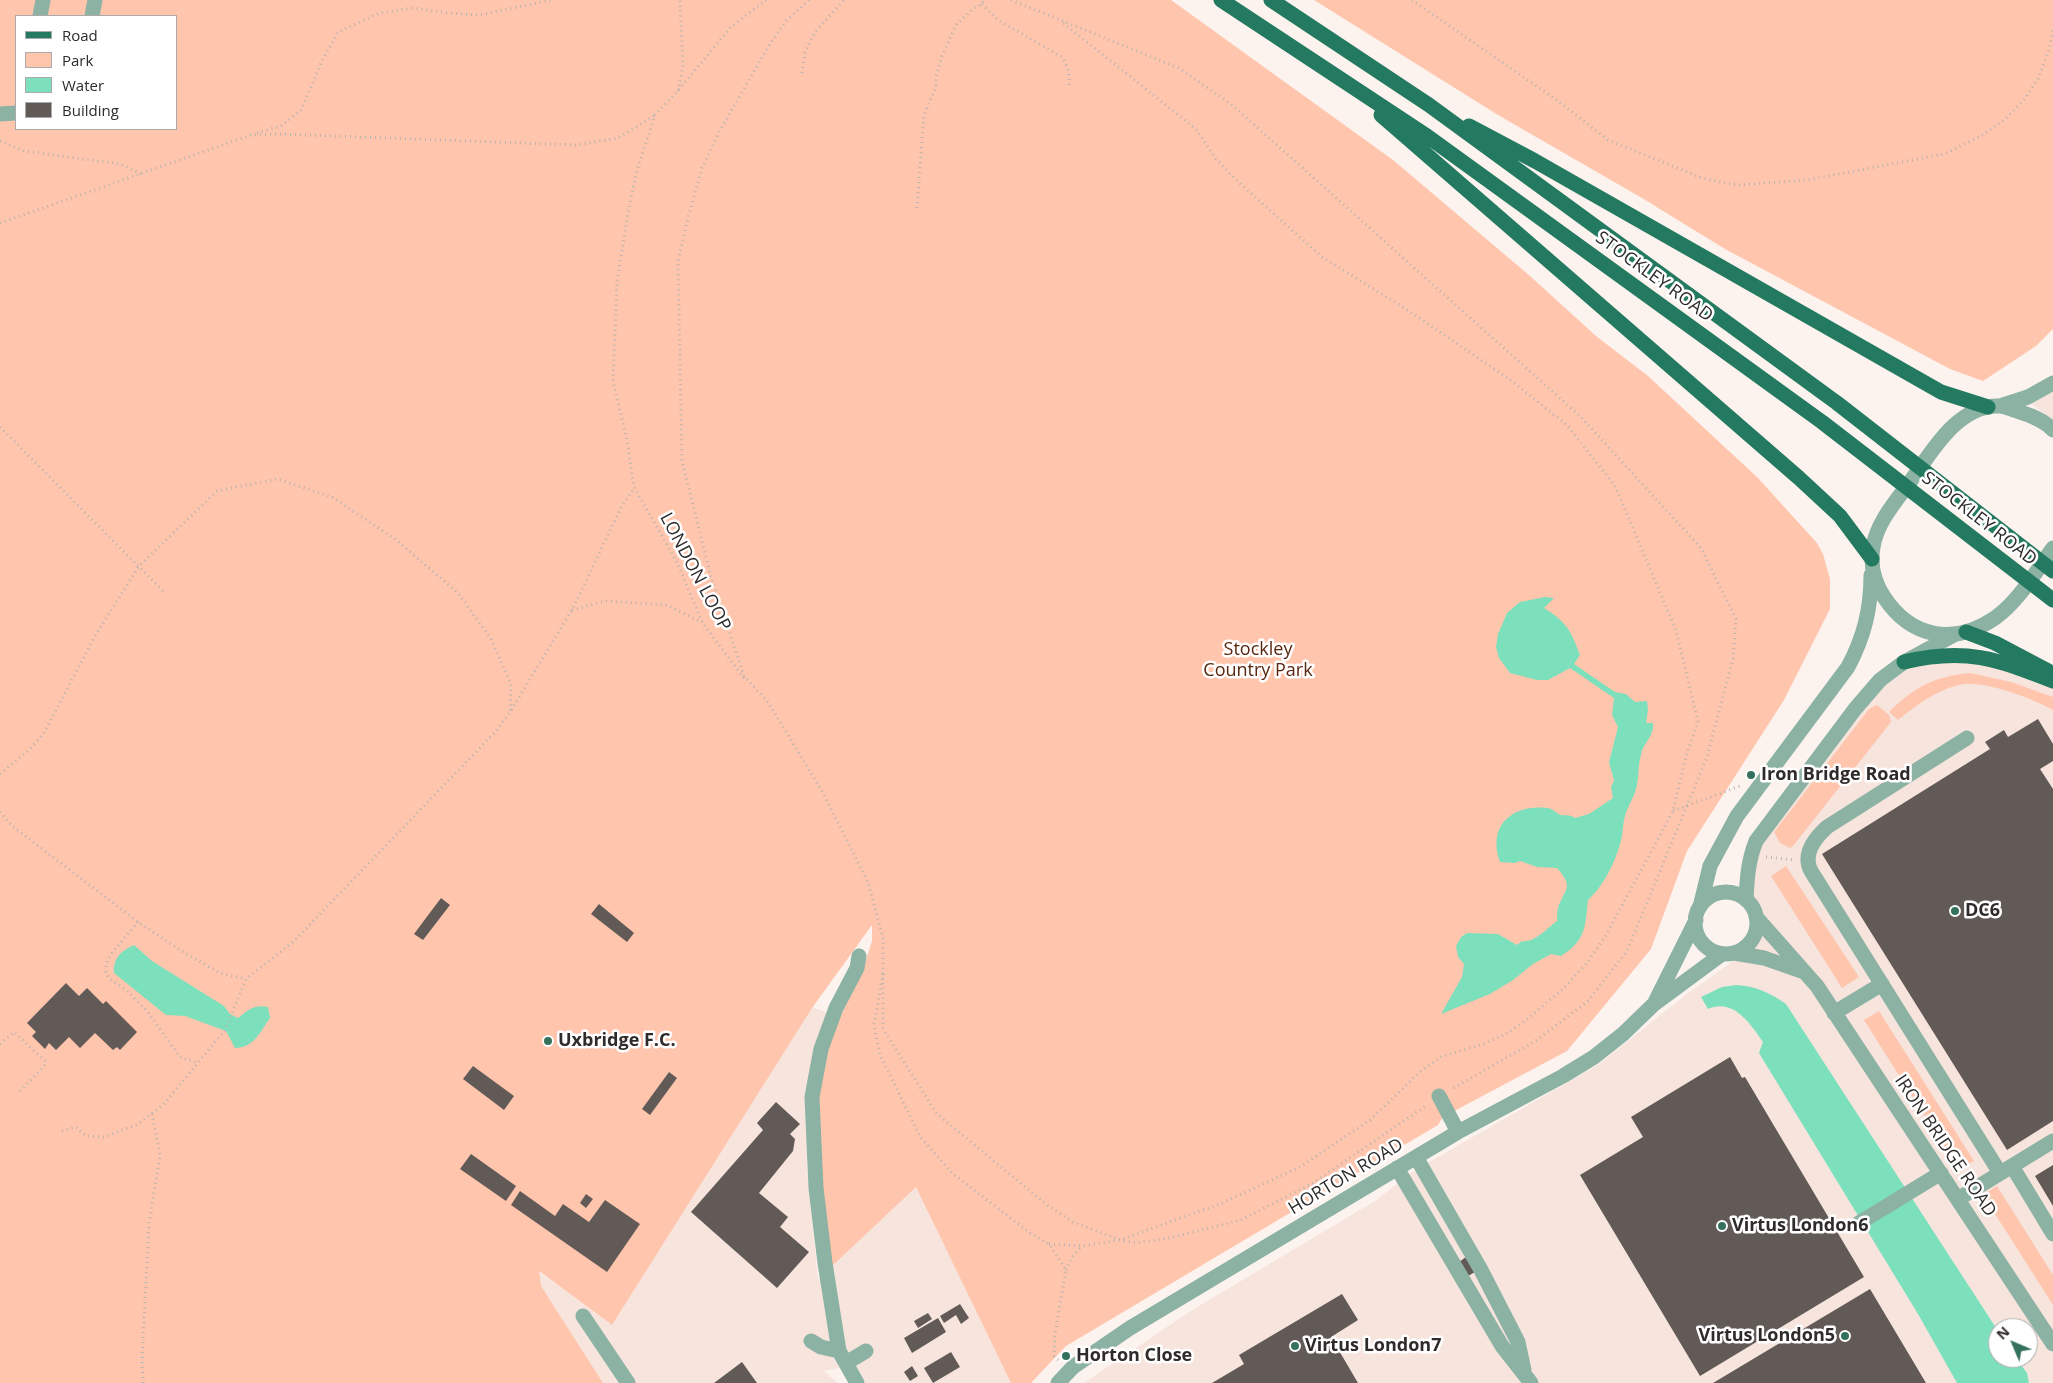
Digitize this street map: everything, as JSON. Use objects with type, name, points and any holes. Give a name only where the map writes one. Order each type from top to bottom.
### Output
[{"type":"main road","name":"STOCKLEY ROAD","points":[[1221,0],[1427,136],[1822,422],[2053,600]]},
{"type":"main road","name":"STOCKLEY ROAD","points":[[1271,0],[1429,106],[1836,403],[2053,571]]},
{"type":"main road","points":[[1340,80],[1799,478],[1840,516],[1872,562]]},
{"type":"main road","points":[[1429,106],[1535,160],[1941,392],[1994,406]]},
{"type":"main road","points":[[1961,633],[1995,643],[2053,674]]},
{"type":"main road","points":[[1904,662],[1932,655],[1988,657],[2014,665],[2053,681]]},
{"type":"street","points":[[40,15],[43,0]]},
{"type":"street","points":[[92,15],[95,0]]},
{"type":"street","points":[[0,114],[15,113]]},
{"type":"street","name":"HORTON ROAD","points":[[1653,1006],[1684,948],[1698,914],[1710,866],[1732,824],[1848,667],[1857,650],[1865,633],[1871,601],[1873,546],[1878,529],[1939,442],[1964,417],[1994,406],[2028,397],[2053,383]]},
{"type":"street","points":[[1994,406],[2031,415],[2053,430]]},
{"type":"street","points":[[1728,953],[1751,942],[1756,931],[1756,917],[1746,900],[1746,876],[1750,856],[1763,830],[1855,709],[1880,680],[1904,662],[1995,618],[2009,606],[2053,548]]},
{"type":"street","points":[[1872,562],[1878,587],[1899,617],[1921,630],[1961,633]]},
{"type":"street","points":[[1967,738],[1827,827],[1812,845],[1807,862],[1810,871],[1882,984],[2006,1170],[2053,1234]]},
{"type":"street","points":[[1746,900],[1737,895],[1723,893],[1708,898],[1698,914],[1696,930],[1702,943],[1712,951],[1764,958],[1804,972]]},
{"type":"street","name":"IRON BRIDGE ROAD","points":[[1756,917],[1817,986],[2053,1344]]},
{"type":"street","name":"HORTON ROAD","points":[[1058,1383],[1079,1363],[1130,1328],[1458,1132],[1563,1076],[1594,1057],[1623,1034],[1653,1006],[1728,953]]},
{"type":"street","points":[[857,1383],[843,1357],[825,1263],[816,1188],[812,1097],[821,1050],[836,1008],[857,968],[859,956]]},
{"type":"street","points":[[1834,1013],[1882,984]]},
{"type":"street","points":[[1439,1096],[1458,1132]]},
{"type":"street","points":[[1958,1199],[2053,1141]]},
{"type":"street","points":[[1416,1157],[1481,1270],[1518,1342],[1528,1378]]},
{"type":"street","points":[[1397,1168],[1502,1346],[1528,1378]]},
{"type":"street","points":[[1859,1223],[1941,1173]]},
{"type":"street","points":[[583,1316],[628,1383]]},
{"type":"street","points":[[811,1341],[843,1357],[866,1352]]},
{"type":"path","points":[[0,223],[281,126],[301,110],[322,61],[338,32],[380,13],[413,8],[480,15],[551,0]]},
{"type":"path","points":[[677,92],[683,66],[680,0]]},
{"type":"path","name":"LONDON LOOP","points":[[766,0],[731,27],[677,92],[654,115],[637,170],[617,282],[613,381],[627,440],[634,488],[677,562],[702,622],[734,667],[768,702],[823,793],[868,882],[882,938],[883,973],[874,1025],[880,1055],[921,1138],[953,1174],[1030,1233],[1049,1244]]},
{"type":"path","points":[[809,0],[786,21],[772,41],[719,132],[702,168],[686,222],[678,261],[682,461],[711,577],[744,676],[768,702],[824,793],[863,873]]},
{"type":"path","points":[[802,73],[805,51],[816,31],[844,0]]},
{"type":"path","points":[[868,882],[883,938],[883,1029],[937,1114],[1047,1205],[1073,1222],[1120,1240],[1136,1243],[1169,1238],[1240,1220],[1313,1182],[1439,1096],[1537,1040],[1588,1001],[1627,951],[1708,757],[1736,645],[1736,619],[1702,548],[1580,417],[1231,104],[1179,68],[1011,0]]},
{"type":"path","points":[[1412,0],[1558,101],[1608,140],[1702,178],[1737,185],[1807,180],[1944,154],[1982,136],[2004,120],[2023,101],[2038,79],[2049,50],[2053,28]]},
{"type":"path","points":[[917,208],[924,116],[936,87],[936,76],[942,56],[956,25],[967,13],[983,2],[998,20],[1062,57],[1067,65],[1070,80],[1068,88]]},
{"type":"path","points":[[1049,1244],[1082,1246],[1120,1240],[1222,1203],[1300,1167],[1370,1120],[1421,1071],[1441,1057],[1486,1043],[1506,1034],[1526,1020],[1563,989],[1586,964],[1605,938],[1673,811],[1687,753],[1698,722],[1676,630],[1615,486],[1567,425],[1501,374],[1406,309],[1322,257],[1234,178],[1216,158],[1196,129],[1060,21]]},
{"type":"path","points":[[251,135],[278,134],[578,145],[618,138],[654,115]]},
{"type":"path","points":[[0,141],[24,151],[121,164],[142,174]]},
{"type":"path","points":[[0,427],[164,592]]},
{"type":"path","points":[[0,774],[29,750],[44,733],[116,599],[139,566],[217,491],[277,479],[332,497],[395,538],[458,592],[491,639],[511,684],[510,712]]},
{"type":"path","points":[[62,1131],[76,1127],[86,1136],[105,1139],[129,1130],[152,1114],[171,1097],[225,1030],[246,979],[294,942],[496,731],[510,712],[572,610],[621,508],[634,488]]},
{"type":"path","points":[[572,610],[606,602],[667,605],[702,622]]},
{"type":"path","points":[[1673,811],[1742,786]]},
{"type":"path","points":[[0,812],[11,825],[138,922],[220,973],[246,979]]},
{"type":"path","points":[[1750,856],[1807,862]]},
{"type":"path","points":[[138,922],[112,953],[106,964],[106,972],[109,978],[127,991],[147,1011],[176,1053],[188,1062],[198,1063]]},
{"type":"path","points":[[0,1044],[14,1032],[48,1062],[20,1091]]},
{"type":"path","points":[[143,1383],[142,1361],[149,1223],[160,1155],[152,1114]]},
{"type":"path","points":[[1049,1244],[1066,1270]]},
{"type":"path","points":[[1060,1363],[1054,1356],[1055,1334],[1066,1270],[1072,1257],[1082,1246]]},
{"type":"shaded area","points":[[2053,382],[2053,421],[2023,397]]},
{"type":"shaded area","points":[[1936,659],[1989,662],[2053,686],[2053,1383],[1084,1383],[1189,1312],[1375,1201],[1412,1172],[1598,1065],[1683,997],[1753,947],[1761,926],[1750,898],[1755,852],[1875,690],[1904,668]]},
{"type":"shaded area","points":[[812,1007],[828,1013],[817,1053],[807,1168],[818,1279],[916,1186],[1011,1383],[865,1383],[856,1364],[824,1371],[838,1383],[603,1383],[524,1261],[612,1325]]},
{"type":"green space","name":"Stockley Country Park","points":[[0,0],[1171,0],[1393,160],[1530,276],[1596,336],[1648,376],[1757,477],[1817,543],[1823,554],[1830,579],[1830,609],[1784,700],[1687,851],[1651,949],[1567,1051],[1443,1117],[1438,1125],[1066,1346],[1031,1383],[1011,1383],[916,1187],[831,1267],[821,1187],[815,1097],[826,1049],[867,957],[872,941],[872,925],[812,1008],[612,1325],[539,1271],[541,1286],[603,1383],[0,1383]]},
{"type":"green space","points":[[1314,0],[2053,0],[2053,329],[2036,346],[1983,381],[1950,369],[1725,249],[1642,198],[1498,115]]},
{"type":"green space","points":[[1970,673],[2011,682],[2053,697],[2053,710],[2023,696],[1998,688],[1965,684],[1938,693],[1898,720],[1889,712],[1926,684],[1946,677]]},
{"type":"green space","points":[[1877,705],[1889,715],[1891,722],[1793,846],[1790,848],[1780,843],[1774,832],[1869,709]]},
{"type":"green space","points":[[1786,866],[1859,977],[1842,988],[1771,876]]},
{"type":"green space","points":[[1879,1011],[1974,1161],[1959,1170],[1864,1020]]},
{"type":"green space","points":[[1997,1186],[2053,1275],[2053,1305],[1983,1195]]},
{"type":"water","points":[[1545,597],[1554,598],[1544,608],[1563,623],[1574,640],[1580,655],[1574,664],[1615,692],[1626,694],[1635,702],[1647,701],[1646,723],[1653,723],[1653,728],[1642,751],[1639,762],[1638,781],[1625,816],[1617,853],[1610,871],[1600,887],[1588,900],[1585,926],[1580,939],[1561,956],[1551,954],[1533,964],[1513,980],[1490,994],[1441,1014],[1462,977],[1464,964],[1458,957],[1456,946],[1461,937],[1467,933],[1498,934],[1517,945],[1522,941],[1532,940],[1557,921],[1558,908],[1567,884],[1566,880],[1557,868],[1537,867],[1520,861],[1515,863],[1500,862],[1497,838],[1505,820],[1513,814],[1534,808],[1549,808],[1561,815],[1575,818],[1589,814],[1613,798],[1611,787],[1614,781],[1609,762],[1618,727],[1612,715],[1614,698],[1570,668],[1548,680],[1537,680],[1510,673],[1499,658],[1496,647],[1498,634],[1507,613],[1520,602]]},
{"type":"water","points":[[134,945],[152,961],[224,1006],[230,1014],[238,1018],[252,1008],[263,1006],[268,1007],[270,1018],[260,1034],[252,1042],[235,1048],[226,1031],[185,1016],[166,1015],[114,973],[116,959],[125,950]]},
{"type":"water","points":[[1736,985],[1750,987],[1762,991],[1786,1004],[1990,1318],[1988,1318],[1988,1368],[2023,1368],[2027,1373],[2029,1383],[1957,1383],[1918,1314],[1759,1053],[1763,1042],[1740,1014],[1725,1007],[1717,1006],[1708,1009],[1701,997],[1722,987]]},
{"type":"building","name":"DC6","points":[[2038,719],[2053,744],[2053,761],[2040,769],[2053,789],[2053,1121],[2007,1150],[1822,854],[1990,749],[1985,742],[2004,730],[2008,737]]},
{"type":"building","points":[[441,898],[450,905],[423,940],[414,934]]},
{"type":"building","points":[[599,904],[634,933],[627,942],[591,914]]},
{"type":"building","points":[[66,983],[79,996],[87,988],[103,1004],[106,1001],[137,1032],[120,1050],[117,1047],[113,1050],[95,1033],[80,1048],[69,1037],[56,1050],[49,1043],[45,1049],[32,1036],[36,1032],[27,1023]]},
{"type":"building","name":"Virtus London6","points":[[1730,1057],[1742,1078],[1745,1077],[1864,1277],[1700,1376],[1580,1175],[1643,1137],[1631,1117]]},
{"type":"building","points":[[473,1066],[514,1096],[504,1110],[463,1079]]},
{"type":"building","points":[[669,1072],[677,1078],[650,1115],[642,1109]]},
{"type":"building","points":[[776,1102],[800,1124],[790,1134],[795,1139],[793,1151],[759,1193],[788,1217],[780,1227],[809,1252],[777,1288],[691,1212],[763,1130],[757,1123]]},
{"type":"building","points":[[471,1154],[516,1186],[506,1201],[460,1169]]},
{"type":"building","points":[[2053,1165],[2053,1206],[2035,1176]]},
{"type":"building","points":[[520,1191],[555,1216],[563,1204],[589,1222],[605,1200],[640,1224],[607,1272],[511,1205]]},
{"type":"building","points":[[586,1194],[593,1199],[586,1208],[580,1203]]},
{"type":"building","points":[[1466,1257],[1475,1272],[1468,1276],[1459,1262]]},
{"type":"building","name":"Virtus London5","points":[[1870,1289],[1926,1383],[1713,1383]]},
{"type":"building","name":"Virtus London7","points":[[1342,1294],[1358,1320],[1331,1337],[1358,1383],[1212,1383],[1244,1364],[1239,1355]]},
{"type":"building","points":[[960,1304],[969,1318],[961,1324],[956,1315],[944,1323],[940,1316]]},
{"type":"building","points":[[928,1313],[932,1319],[918,1328],[914,1321]]},
{"type":"building","points":[[938,1318],[946,1332],[912,1353],[904,1338]]},
{"type":"building","points":[[951,1352],[960,1367],[933,1383],[924,1368]]},
{"type":"building","points":[[742,1362],[757,1383],[714,1383]]},
{"type":"building","points":[[912,1366],[918,1376],[910,1381],[904,1372]]},
{"type":"place","name":"Iron Bridge Road","points":[[1751,775]]},
{"type":"place","name":"DC6","points":[[1955,911]]},
{"type":"place","name":"Uxbridge F.C.","points":[[548,1041]]},
{"type":"place","name":"Virtus London6","points":[[1722,1226]]},
{"type":"place","name":"Virtus London5","points":[[1845,1336]]},
{"type":"place","name":"Virtus London7","points":[[1295,1346]]},
{"type":"place","name":"Horton Close","points":[[1066,1356]]}]
